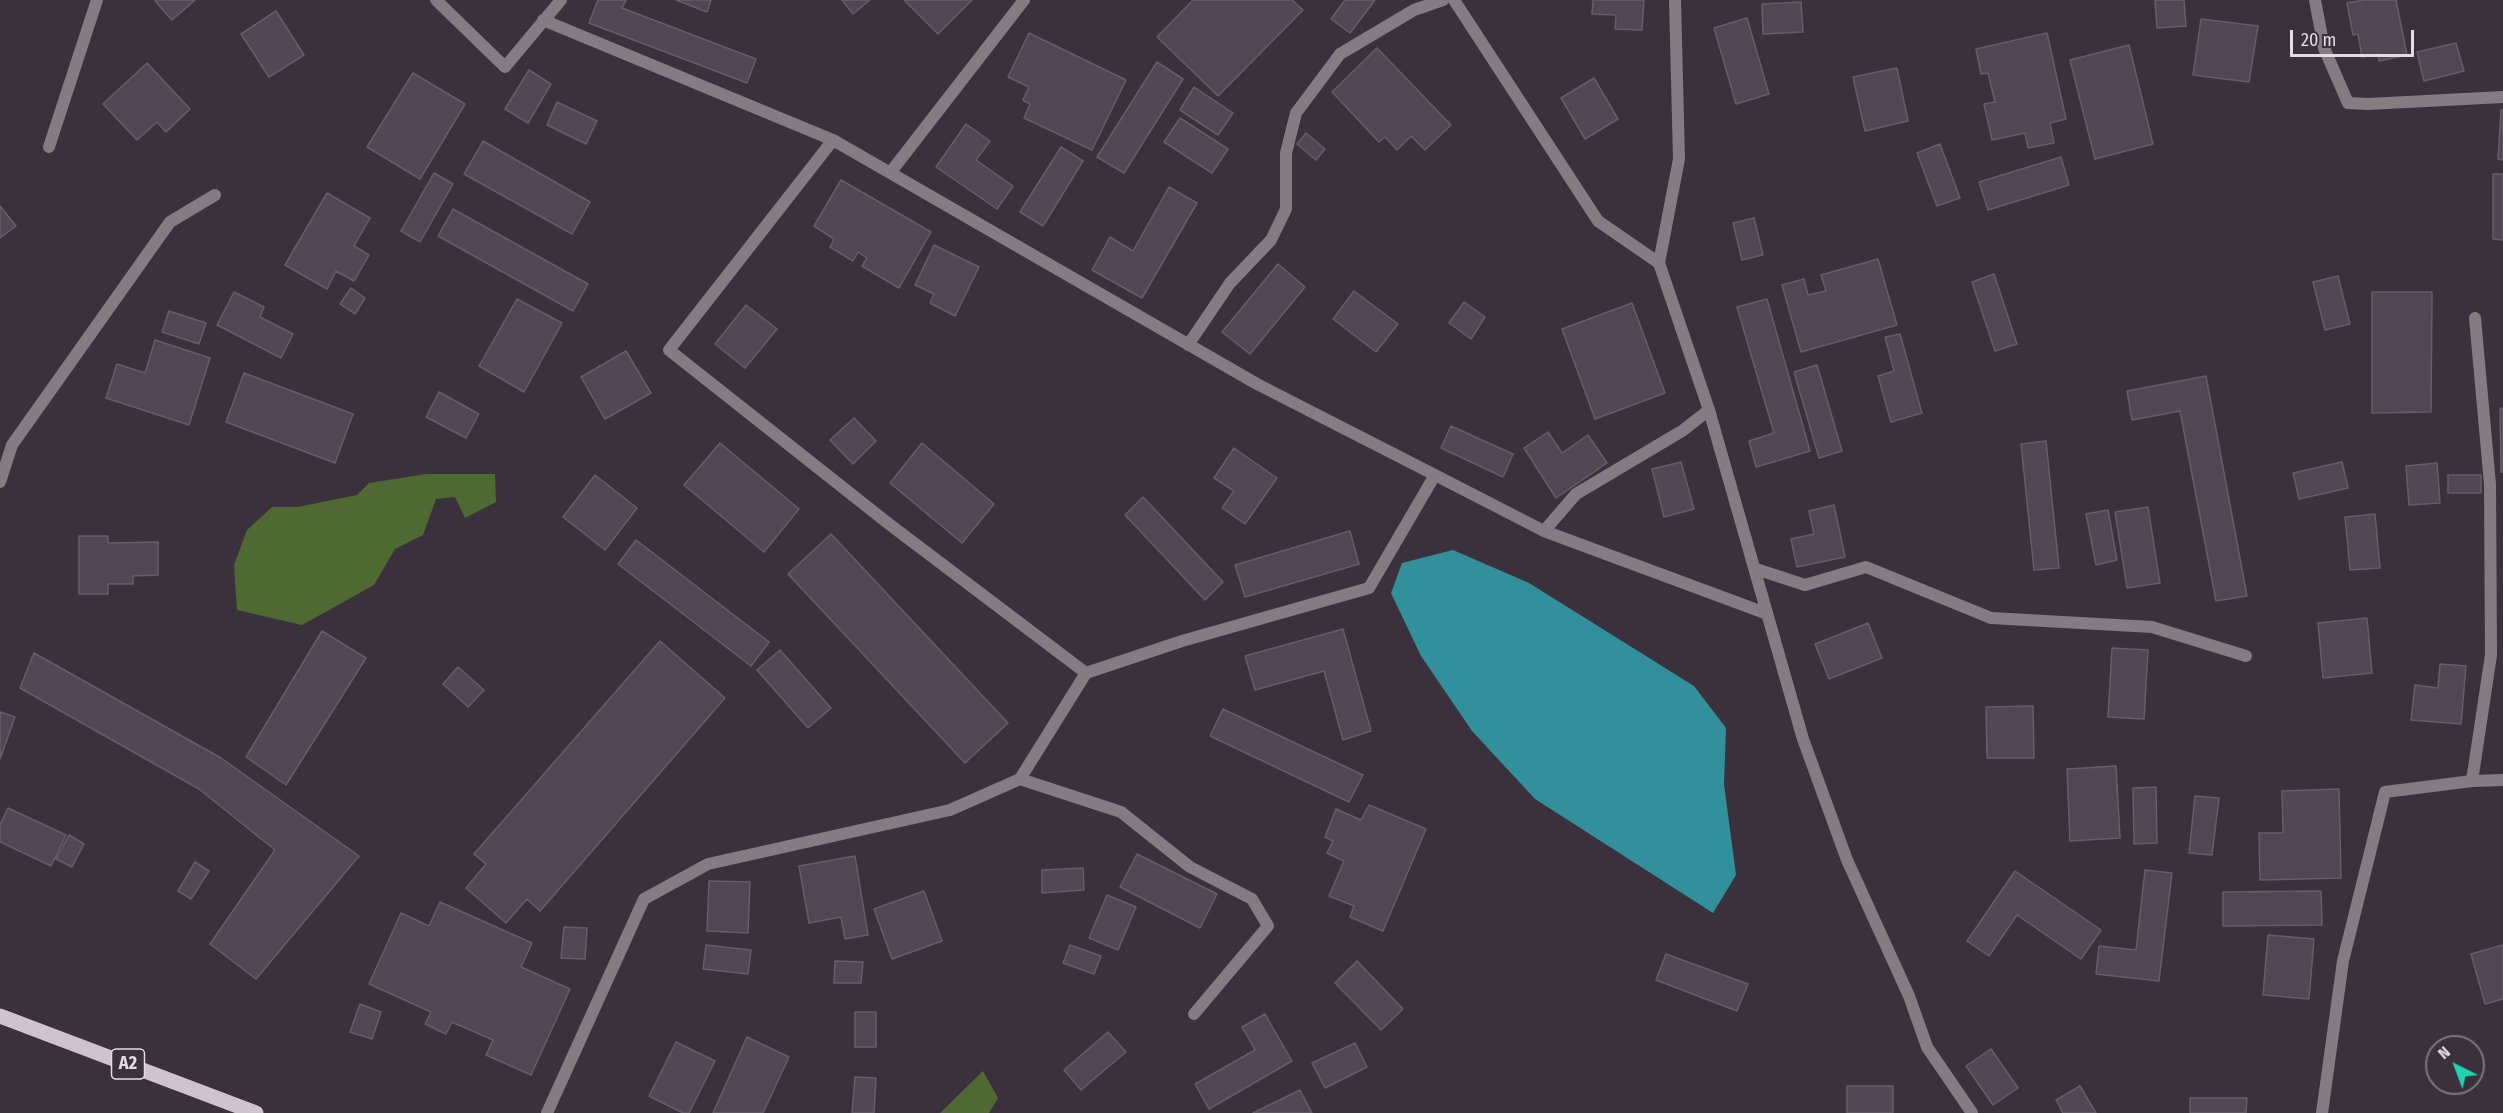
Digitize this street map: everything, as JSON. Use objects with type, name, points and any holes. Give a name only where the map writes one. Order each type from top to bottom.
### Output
[{"type":"main road","name":"A2","points":[[0,1016],[256,1113]]},
{"type":"street","points":[[49,147],[98,0]]},
{"type":"street","points":[[436,0],[505,67],[561,0]]},
{"type":"street","points":[[890,173],[1024,0]]},
{"type":"street","points":[[1188,345],[1230,283],[1271,240],[1286,209],[1286,153],[1296,113],[1340,54],[1414,10],[1443,0]]},
{"type":"street","points":[[1454,0],[1598,221],[1659,263]]},
{"type":"street","points":[[1675,0],[1679,159],[1659,263],[1709,410],[1756,568],[1765,613],[1803,739],[1847,860],[1909,996],[1927,1047],[1972,1113]]},
{"type":"street","points":[[2315,0],[2324,48],[2348,103],[2503,97]]},
{"type":"street","points":[[543,21],[833,140],[1257,384],[1544,531],[1765,613]]},
{"type":"street","points":[[833,140],[669,350],[889,524],[1086,673]]},
{"type":"street","points":[[0,482],[12,445],[170,222],[215,195]]},
{"type":"street","points":[[2472,781],[2491,655],[2490,484],[2475,318]]},
{"type":"street","points":[[1544,531],[1576,494],[1682,431],[1709,410]]},
{"type":"street","points":[[547,1113],[644,898],[708,864],[950,810],[1020,779],[1086,673],[1182,641],[1369,588],[1435,475]]},
{"type":"street","points":[[1756,568],[1805,585],[1866,567],[1991,618],[2152,627],[2246,656]]},
{"type":"street","points":[[1020,779],[1121,812],[1190,867],[1252,899],[1268,926],[1194,1014]]},
{"type":"street","points":[[2322,1113],[2343,961],[2385,792],[2472,781],[2503,780]]},
{"type":"green space","points":[[426,474],[495,474],[496,502],[465,518],[455,497],[436,499],[423,535],[395,549],[374,585],[302,625],[237,610],[234,565],[247,530],[272,507],[298,507],[357,495],[369,483]]},
{"type":"green space","points":[[983,1071],[998,1098],[989,1113],[940,1113]]},
{"type":"water","points":[[1453,550],[1529,583],[1694,686],[1726,728],[1724,784],[1736,875],[1713,913],[1535,799],[1472,731],[1421,656],[1391,593],[1402,563]]},
{"type":"building","points":[[195,0],[172,20],[155,1]]},
{"type":"building","points":[[598,0],[626,0],[622,8],[756,59],[747,83],[589,23]]},
{"type":"building","points":[[676,0],[711,0],[707,12]]},
{"type":"building","points":[[842,0],[870,0],[853,14]]},
{"type":"building","points":[[904,0],[972,0],[938,34]]},
{"type":"building","points":[[1193,0],[1292,0],[1303,10],[1218,96],[1157,37]]},
{"type":"building","points":[[1345,0],[1375,0],[1350,33],[1331,19]]},
{"type":"building","points":[[1593,0],[1644,0],[1642,30],[1615,29],[1616,15],[1592,14]]},
{"type":"building","points":[[2155,0],[2184,0],[2186,26],[2157,28]]},
{"type":"building","points":[[2364,0],[2396,0],[2407,55],[2379,61],[2378,54],[2362,57],[2358,34],[2353,35],[2347,3]]},
{"type":"building","points":[[1801,2],[1803,32],[1763,34],[1762,4]]},
{"type":"building","points":[[276,11],[304,55],[269,77],[241,34]]},
{"type":"building","points":[[1747,18],[1769,94],[1736,104],[1714,28]]},
{"type":"building","points":[[2201,19],[2258,26],[2249,82],[2193,75]]},
{"type":"building","points":[[1029,33],[1126,80],[1092,150],[1024,118],[1030,104],[1023,100],[1029,87],[1008,77]]},
{"type":"building","points":[[2047,33],[2066,119],[2050,123],[2054,143],[2028,148],[2025,133],[1992,140],[1984,104],[1995,102],[1988,73],[1981,74],[1976,49]]},
{"type":"building","points":[[2456,43],[2464,71],[2424,81],[2417,52]]},
{"type":"building","points":[[2129,45],[2153,144],[2095,159],[2070,60]]},
{"type":"building","points":[[1377,48],[1451,125],[1425,150],[1411,136],[1397,150],[1385,137],[1379,142],[1332,92]]},
{"type":"building","points":[[1157,62],[1183,79],[1124,173],[1097,157]]},
{"type":"building","points":[[147,63],[190,109],[166,132],[157,122],[137,140],[103,104]]},
{"type":"building","points":[[1897,68],[1908,121],[1865,131],[1853,77]]},
{"type":"building","points":[[529,70],[551,84],[528,123],[505,109]]},
{"type":"building","points":[[413,73],[465,104],[420,179],[367,147]]},
{"type":"building","points":[[1594,78],[1618,119],[1585,139],[1561,98]]},
{"type":"building","points":[[1194,87],[1233,113],[1218,135],[1180,110]]},
{"type":"building","points":[[557,102],[597,121],[586,144],[547,125]]},
{"type":"building","points":[[2501,110],[2503,110],[2503,160],[2498,159]]},
{"type":"building","points":[[1180,118],[1228,149],[1212,173],[1164,142]]},
{"type":"building","points":[[966,124],[990,141],[976,160],[1013,186],[997,209],[936,167]]},
{"type":"building","points":[[1306,133],[1325,149],[1316,160],[1297,144]]},
{"type":"building","points":[[483,141],[590,202],[572,234],[464,174]]},
{"type":"building","points":[[1940,144],[1960,198],[1937,206],[1917,153]]},
{"type":"building","points":[[1061,147],[1083,161],[1043,226],[1020,212]]},
{"type":"building","points":[[2061,157],[2069,185],[1988,210],[1979,182]]},
{"type":"building","points":[[434,173],[453,184],[420,242],[401,231]]},
{"type":"building","points":[[2493,174],[2503,174],[2503,240],[2493,239]]},
{"type":"building","points":[[841,180],[931,232],[899,288],[862,266],[867,258],[858,252],[853,261],[830,247],[834,239],[814,226]]},
{"type":"building","points":[[1169,187],[1197,203],[1142,298],[1092,270],[1110,237],[1133,251]]},
{"type":"building","points":[[327,193],[370,218],[354,246],[369,255],[354,281],[336,271],[327,289],[285,265]]},
{"type":"building","points":[[0,206],[16,226],[0,238]]},
{"type":"building","points":[[453,209],[588,284],[573,311],[438,236]]},
{"type":"building","points":[[1754,218],[1763,255],[1742,260],[1733,223]]},
{"type":"building","points":[[934,245],[979,267],[955,316],[930,303],[934,294],[915,285]]},
{"type":"building","points":[[1878,259],[1897,325],[1801,352],[1782,285],[1804,279],[1808,295],[1826,291],[1821,275]]},
{"type":"building","points":[[1278,264],[1305,287],[1250,354],[1222,332]]},
{"type":"building","points":[[1994,274],[2017,344],[1995,351],[1972,282]]},
{"type":"building","points":[[2338,276],[2350,324],[2325,330],[2313,282]]},
{"type":"building","points":[[351,288],[365,298],[355,314],[340,304]]},
{"type":"building","points":[[1354,291],[1398,324],[1376,352],[1333,319]]},
{"type":"building","points":[[234,292],[264,307],[260,317],[293,334],[281,358],[217,325]]},
{"type":"building","points":[[2372,292],[2432,292],[2431,412],[2372,413]]},
{"type":"building","points":[[517,299],[562,323],[524,392],[479,366]]},
{"type":"building","points":[[1767,299],[1810,451],[1756,467],[1749,441],[1774,433],[1737,307]]},
{"type":"building","points":[[1464,302],[1485,317],[1471,339],[1449,323]]},
{"type":"building","points":[[1632,303],[1665,393],[1595,419],[1562,329]]},
{"type":"building","points":[[746,305],[777,329],[745,368],[715,344]]},
{"type":"building","points":[[169,311],[206,323],[199,344],[162,332]]},
{"type":"building","points":[[1900,334],[1922,413],[1891,422],[1878,376],[1894,371],[1885,337]]},
{"type":"building","points":[[155,340],[210,358],[189,425],[106,398],[117,364],[145,373]]},
{"type":"building","points":[[626,351],[651,393],[605,419],[581,377]]},
{"type":"building","points":[[1817,365],[1842,451],[1819,458],[1794,372]]},
{"type":"building","points":[[244,373],[353,414],[335,463],[226,422]]},
{"type":"building","points":[[2206,376],[2247,596],[2216,601],[2180,411],[2132,420],[2127,391]]},
{"type":"building","points":[[439,392],[479,414],[466,438],[426,417]]},
{"type":"building","points":[[2503,408],[2503,472],[2501,472],[2500,409]]},
{"type":"building","points":[[854,418],[876,441],[853,464],[830,440]]},
{"type":"building","points":[[1451,426],[1513,454],[1503,477],[1441,448]]},
{"type":"building","points":[[1548,432],[1562,453],[1588,435],[1607,463],[1556,498],[1524,448]]},
{"type":"building","points":[[2046,441],[2059,568],[2034,570],[2021,444]]},
{"type":"building","points":[[720,443],[799,509],[764,552],[684,485]]},
{"type":"building","points":[[922,443],[994,504],[962,543],[890,483]]},
{"type":"building","points":[[1234,448],[1277,478],[1245,524],[1222,508],[1234,491],[1214,478]]},
{"type":"building","points":[[1681,462],[1694,509],[1664,517],[1652,469]]},
{"type":"building","points":[[2342,462],[2348,488],[2299,499],[2293,473]]},
{"type":"building","points":[[2437,463],[2440,503],[2409,505],[2406,466]]},
{"type":"building","points":[[595,475],[637,508],[605,550],[563,517]]},
{"type":"building","points":[[2448,475],[2481,475],[2481,493],[2448,493]]},
{"type":"building","points":[[1143,497],[1223,582],[1205,600],[1125,515]]},
{"type":"building","points":[[1834,505],[1845,557],[1797,567],[1791,539],[1814,534],[1809,511]]},
{"type":"building","points":[[2148,507],[2160,583],[2127,588],[2115,512]]},
{"type":"building","points":[[2108,510],[2117,560],[2096,565],[2086,514]]},
{"type":"building","points":[[2375,514],[2380,568],[2350,570],[2345,517]]},
{"type":"building","points":[[1350,531],[1359,564],[1245,597],[1235,565]]},
{"type":"building","points":[[831,534],[1008,723],[965,763],[788,574]]},
{"type":"building","points":[[79,536],[108,536],[108,543],[158,542],[158,575],[133,576],[133,584],[108,584],[108,594],[79,594]]},
{"type":"building","points":[[636,540],[769,642],[751,666],[618,564]]},
{"type":"building","points":[[2367,618],[2372,673],[2323,678],[2318,623]]},
{"type":"building","points":[[1868,623],[1882,658],[1829,679],[1815,644]]},
{"type":"building","points":[[1343,629],[1371,731],[1343,740],[1324,671],[1255,690],[1245,656]]},
{"type":"building","points":[[322,631],[366,658],[286,785],[246,757]]},
{"type":"building","points":[[660,641],[725,698],[540,911],[527,899],[506,923],[466,888],[486,864],[474,854]]},
{"type":"building","points":[[2112,648],[2148,650],[2144,719],[2108,717]]},
{"type":"building","points":[[780,650],[831,708],[808,728],[757,670]]},
{"type":"building","points":[[34,653],[221,758],[359,856],[256,979],[210,944],[275,850],[199,789],[20,688]]},
{"type":"building","points":[[2440,664],[2466,666],[2461,724],[2411,720],[2415,685],[2438,688]]},
{"type":"building","points":[[458,667],[484,690],[468,707],[443,684]]},
{"type":"building","points":[[2033,706],[2034,758],[1987,758],[1986,707]]},
{"type":"building","points":[[1223,709],[1363,775],[1349,802],[1210,736]]},
{"type":"building","points":[[0,712],[15,717],[0,759]]},
{"type":"building","points":[[2116,766],[2120,838],[2070,841],[2067,769]]},
{"type":"building","points":[[2156,787],[2157,843],[2134,844],[2133,788]]},
{"type":"building","points":[[2339,789],[2341,878],[2260,880],[2259,833],[2283,833],[2282,791]]},
{"type":"building","points":[[2195,796],[2219,798],[2212,855],[2189,853]]},
{"type":"building","points":[[1369,805],[1426,829],[1383,931],[1350,917],[1354,906],[1329,896],[1344,861],[1327,853],[1333,841],[1325,837],[1336,809],[1361,820]]},
{"type":"building","points":[[8,808],[66,835],[51,866],[0,842],[0,825]]},
{"type":"building","points":[[69,835],[84,844],[72,867],[56,859]]},
{"type":"building","points":[[1137,854],[1217,894],[1200,928],[1120,887]]},
{"type":"building","points":[[855,856],[868,935],[845,939],[841,917],[809,923],[799,866]]},
{"type":"building","points":[[195,862],[209,871],[191,899],[178,891]]},
{"type":"building","points":[[1083,868],[1084,890],[1042,893],[1042,870]]},
{"type":"building","points":[[2145,870],[2172,873],[2159,981],[2096,974],[2099,946],[2136,950]]},
{"type":"building","points":[[2015,871],[2101,930],[2081,959],[2017,915],[1989,956],[1967,941]]},
{"type":"building","points":[[709,881],[750,882],[748,933],[707,931]]},
{"type":"building","points":[[924,891],[942,941],[892,959],[874,909]]},
{"type":"building","points":[[2321,891],[2322,925],[2223,926],[2223,892]]},
{"type":"building","points":[[1107,895],[1136,907],[1118,950],[1089,938]]},
{"type":"building","points":[[440,902],[532,943],[521,967],[570,989],[531,1075],[486,1055],[493,1040],[452,1022],[446,1034],[425,1024],[431,1012],[369,984],[401,913],[429,926]]},
{"type":"building","points":[[564,927],[587,928],[585,959],[561,958]]},
{"type":"building","points":[[2268,935],[2314,939],[2309,999],[2263,995]]},
{"type":"building","points":[[706,945],[751,950],[748,974],[703,969]]},
{"type":"building","points":[[1070,945],[1101,956],[1094,974],[1063,963]]},
{"type":"building","points":[[2503,945],[2503,999],[2485,1004],[2471,954]]},
{"type":"building","points":[[1666,954],[1748,984],[1737,1011],[1656,980]]},
{"type":"building","points":[[835,961],[863,962],[861,983],[834,983]]},
{"type":"building","points":[[1357,961],[1403,1009],[1381,1030],[1335,983]]},
{"type":"building","points":[[360,1004],[381,1012],[372,1039],[350,1032]]},
{"type":"building","points":[[855,1012],[876,1012],[876,1047],[855,1047]]},
{"type":"building","points":[[1265,1014],[1292,1061],[1209,1109],[1195,1084],[1255,1050],[1242,1027]]},
{"type":"building","points":[[1108,1032],[1126,1052],[1081,1090],[1064,1070]]},
{"type":"building","points":[[747,1037],[789,1057],[763,1113],[713,1113]]},
{"type":"building","points":[[676,1042],[715,1061],[689,1113],[683,1113],[649,1096]]},
{"type":"building","points":[[1355,1043],[1367,1067],[1325,1088],[1312,1063]]},
{"type":"building","points":[[1991,1049],[2018,1088],[1993,1105],[1966,1066]]},
{"type":"building","points":[[855,1077],[876,1078],[874,1113],[852,1113]]},
{"type":"building","points":[[1847,1086],[1893,1086],[1893,1113],[1847,1113]]},
{"type":"building","points":[[2080,1086],[2096,1113],[2063,1113],[2056,1100]]},
{"type":"building","points":[[1300,1090],[1312,1113],[1253,1113]]},
{"type":"building","points":[[2190,1098],[2247,1098],[2246,1113],[2190,1113]]}]
